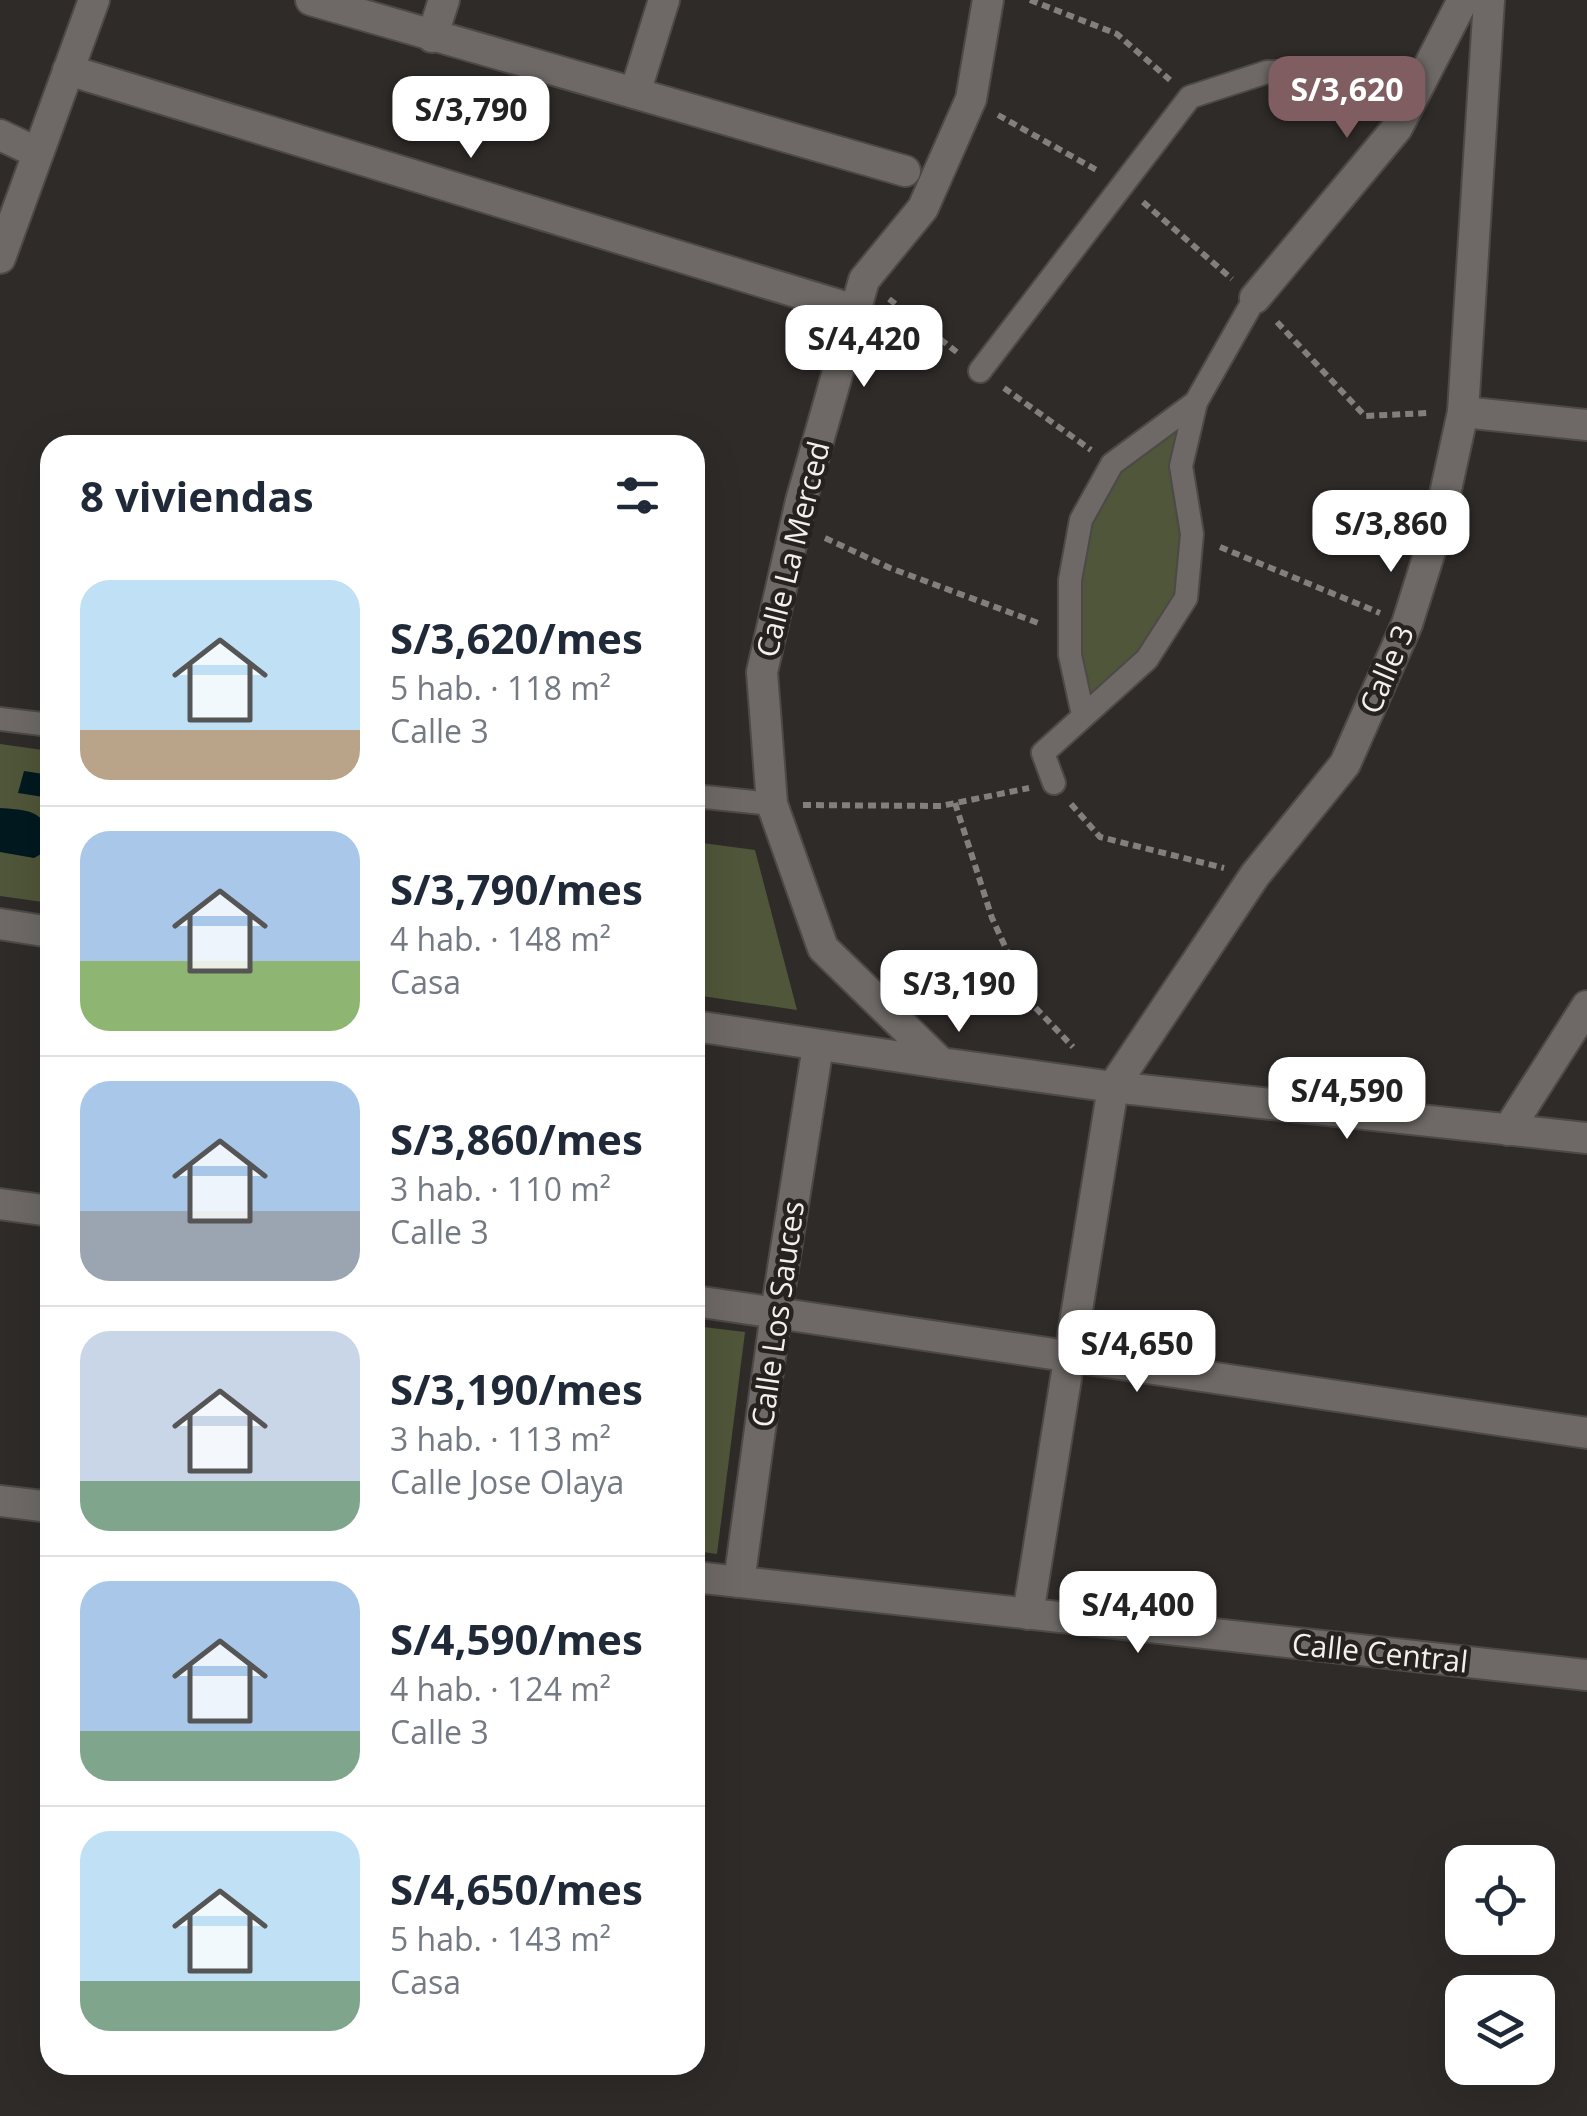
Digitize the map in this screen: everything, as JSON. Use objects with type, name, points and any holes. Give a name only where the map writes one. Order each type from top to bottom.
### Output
[{"type":"street","points":[[0,258],[94,0]]},
{"type":"street","points":[[311,0],[905,171]]},
{"type":"street","points":[[432,37],[444,0]]},
{"type":"street","points":[[635,93],[664,0]]},
{"type":"street","name":"Calle La Merced","points":[[941,1062],[823,948],[772,804],[762,672],[796,524],[864,280],[923,208],[970,99],[988,0]]},
{"type":"street","points":[[1254,298],[1397,128],[1463,0]]},
{"type":"street","name":"Calle 3","points":[[1113,1087],[1255,875],[1345,764],[1407,624],[1438,526],[1463,412],[1489,0]]},
{"type":"street","points":[[68,70],[856,310]]},
{"type":"street","points":[[0,135],[38,152]]},
{"type":"street","points":[[1463,412],[1587,425]]},
{"type":"street","points":[[0,924],[40,930]]},
{"type":"street","points":[[1508,1130],[1587,1006]]},
{"type":"street","points":[[705,1028],[1113,1087],[1587,1138]]},
{"type":"street","name":"Calle Los Sauces","points":[[740,1582],[776,1313],[818,1046]]},
{"type":"street","points":[[1028,1614],[1113,1087]]},
{"type":"street","points":[[0,1204],[40,1210]]},
{"type":"street","points":[[705,1302],[1587,1433]]},
{"type":"street","points":[[0,1501],[40,1505]]},
{"type":"street","name":"Calle Central","points":[[705,1578],[1587,1674]]},
{"type":"lane","points":[[980,371],[1190,97],[1267,72],[1426,71]]},
{"type":"lane","points":[[1054,783],[1043,753],[1147,659],[1186,598],[1192,534],[1181,466],[1196,402],[1254,298]]},
{"type":"lane","points":[[1083,714],[1070,655],[1070,580],[1081,520],[1112,464],[1196,402]]},
{"type":"lane","points":[[0,719],[40,723]]},
{"type":"lane","points":[[705,797],[772,804]]},
{"type":"path","points":[[1030,0],[1116,34],[1190,97]]},
{"type":"path","points":[[1254,298],[1365,416],[1463,412]]},
{"type":"path","points":[[796,524],[890,568],[1070,635]]},
{"type":"path","points":[[1192,534],[1407,624]]},
{"type":"path","points":[[772,804],[941,806],[1054,783],[1100,837],[1255,875]]},
{"type":"path","points":[[955,803],[992,918],[1031,1003],[1113,1087]]},
{"type":"green space","points":[[1196,402],[1181,466],[1186,598],[1083,715],[1070,580],[1112,464]]},
{"type":"green space","points":[[0,744],[40,750],[40,902],[0,896]]},
{"type":"green space","points":[[705,843],[755,850],[797,1010],[705,996]]},
{"type":"green space","points":[[705,1327],[745,1332],[717,1554],[705,1552]]},
{"type":"water","points":[[24,771],[40,773],[40,796],[18,793]]},
{"type":"water","points":[[0,808],[27,811],[40,818],[40,855],[34,858],[0,852]]}]
